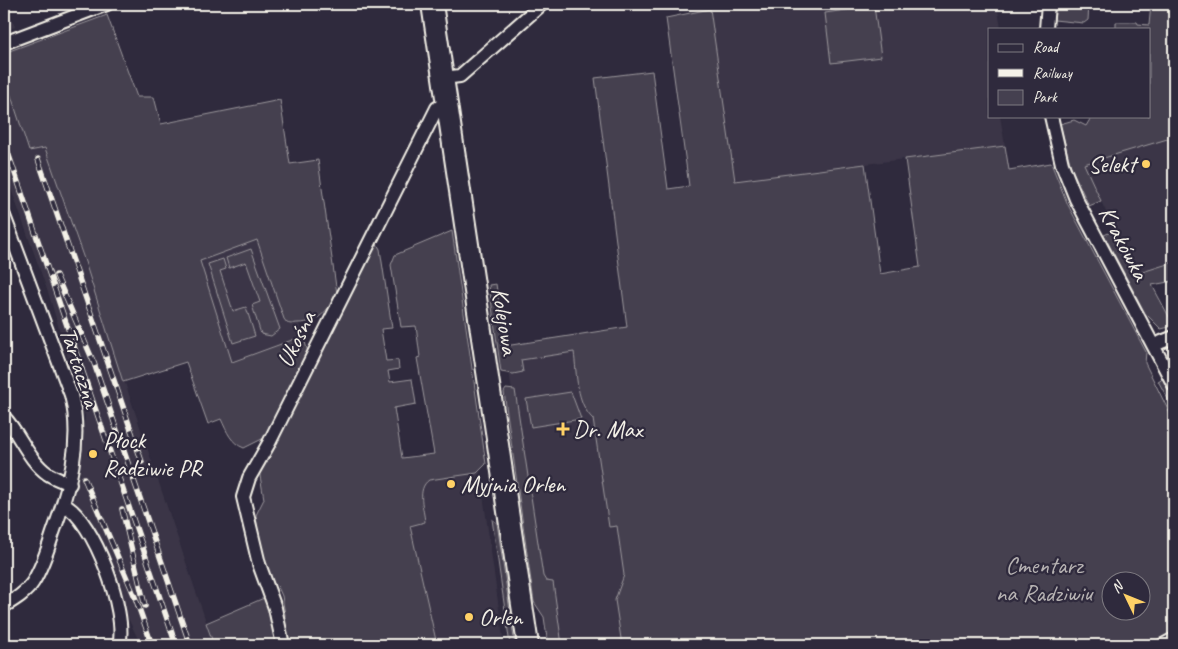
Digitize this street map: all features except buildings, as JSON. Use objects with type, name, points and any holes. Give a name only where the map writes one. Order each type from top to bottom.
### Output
[{"type":"main road","name":"Kolejowa","points":[[432,4],[528,645]]},
{"type":"street","points":[[4,43],[107,4]]},
{"type":"street","points":[[443,78],[460,76],[542,4]]},
{"type":"street","points":[[1046,28],[1048,4]]},
{"type":"street","name":"Ukośna","points":[[283,645],[276,608],[260,564],[243,497],[248,478],[269,443],[437,108],[447,103]]},
{"type":"street","name":"Krakówka","points":[[1051,118],[1062,164],[1076,199],[1174,385]]},
{"type":"street","name":"Tartaczna","points":[[4,216],[76,412],[76,431],[70,484],[64,505],[33,583],[20,596],[4,606]]},
{"type":"street","points":[[1154,345],[1174,336]]},
{"type":"street","points":[[4,417],[15,429],[27,450],[47,474],[70,484]]},
{"type":"street","points":[[64,505],[78,516],[106,567],[121,620],[118,645]]},
{"type":"street","points":[[1164,645],[1174,639]]},
{"type":"shaded area","points":[[4,4],[6,4],[15,27],[4,31]]},
{"type":"shaded area","points":[[709,4],[997,4],[1001,28],[988,28],[988,118],[1000,118],[1005,146],[735,181]]},
{"type":"shaded area","points":[[4,74],[29,150],[45,147],[214,645],[141,645],[124,610],[112,569],[93,530],[73,499],[80,473],[85,416],[49,295],[4,169]]},
{"type":"shaded area","points":[[1174,117],[1174,281],[1142,287],[1075,147]]},
{"type":"shaded area","points":[[263,219],[303,336],[221,366],[179,247]]},
{"type":"shaded area","points":[[597,332],[646,645],[552,645],[505,346]]},
{"type":"shaded area","points":[[479,466],[504,645],[437,645],[397,468]]},
{"type":"green space","points":[[1056,4],[1089,4],[1088,20],[1084,23],[1054,20]]},
{"type":"green space","points":[[1151,4],[1174,4],[1174,137],[1084,164],[1101,201],[1089,206],[1071,167],[1060,124],[1074,120],[1086,126],[1091,118],[1150,118],[1150,28],[1116,28],[1116,22],[1137,22],[1138,24],[1149,25]]},
{"type":"green space","points":[[874,6],[881,57],[831,63],[825,13]]},
{"type":"green space","name":"Cmentarz na Radziwiu","points":[[710,9],[735,181],[865,164],[880,274],[920,267],[905,159],[1005,146],[1009,170],[1051,163],[1068,205],[1146,352],[1145,363],[1174,422],[1174,632],[1151,645],[622,645],[615,600],[624,575],[617,526],[609,527],[593,419],[587,412],[580,397],[574,352],[521,360],[523,372],[513,374],[501,372],[489,285],[496,284],[505,346],[627,327],[595,78],[652,71],[668,189],[689,186],[666,18]]},
{"type":"green space","points":[[107,15],[137,97],[154,97],[161,124],[280,100],[290,164],[318,160],[337,294],[322,315],[312,321],[287,323],[257,240],[200,261],[232,362],[303,336],[308,352],[269,431],[264,438],[244,448],[227,433],[221,419],[208,424],[186,362],[123,382],[85,262],[45,148],[29,151],[4,74],[4,53]]},
{"type":"green space","points":[[1115,230],[1136,274],[1174,262],[1174,281],[1152,285],[1174,326],[1161,329],[1145,313],[1104,235]]},
{"type":"green space","points":[[452,231],[486,464],[477,473],[429,480],[425,484],[422,494],[425,522],[410,526],[437,645],[286,645],[283,628],[285,615],[282,596],[278,587],[270,579],[264,563],[258,535],[256,515],[264,499],[259,470],[374,239],[380,249],[392,328],[381,329],[386,361],[398,360],[399,369],[388,371],[390,382],[412,379],[416,404],[394,408],[402,458],[434,454],[417,358],[420,357],[416,326],[401,327],[391,265],[395,255]]},
{"type":"green space","points":[[251,249],[280,329],[271,336],[261,334],[252,305],[260,302],[246,262],[229,268],[226,258]]},
{"type":"green space","points":[[223,259],[226,269],[220,271],[233,311],[246,307],[255,336],[233,343],[208,264]]},
{"type":"green space","points":[[1163,378],[1174,399],[1174,410],[1158,381]]},
{"type":"green space","points":[[506,389],[515,390],[543,576],[546,581],[553,582],[562,645],[548,645],[544,617],[534,602],[504,392]]},
{"type":"green space","points":[[571,392],[581,419],[531,427],[526,399]]},
{"type":"green space","points":[[492,519],[497,523],[515,645],[510,645]]},
{"type":"green space","points":[[264,598],[268,600],[280,645],[214,645],[206,623]]},
{"type":"railway","points":[[4,141],[176,645]]},
{"type":"railway","points":[[38,159],[142,462]]},
{"type":"railway","points":[[56,275],[94,363],[190,645]]},
{"type":"railway","points":[[84,478],[135,597],[152,645]]},
{"type":"railway","points":[[122,509],[145,606]]},
{"type":"place","name":"Selekt","points":[[1146,164]]},
{"type":"place","name":"Dr. Max","points":[[563,429]]},
{"type":"place","name":"Płock Radziwie PR","points":[[93,454]]},
{"type":"place","name":"Myjnia Orlen","points":[[451,484]]},
{"type":"place","name":"Orlen","points":[[469,617]]}]
